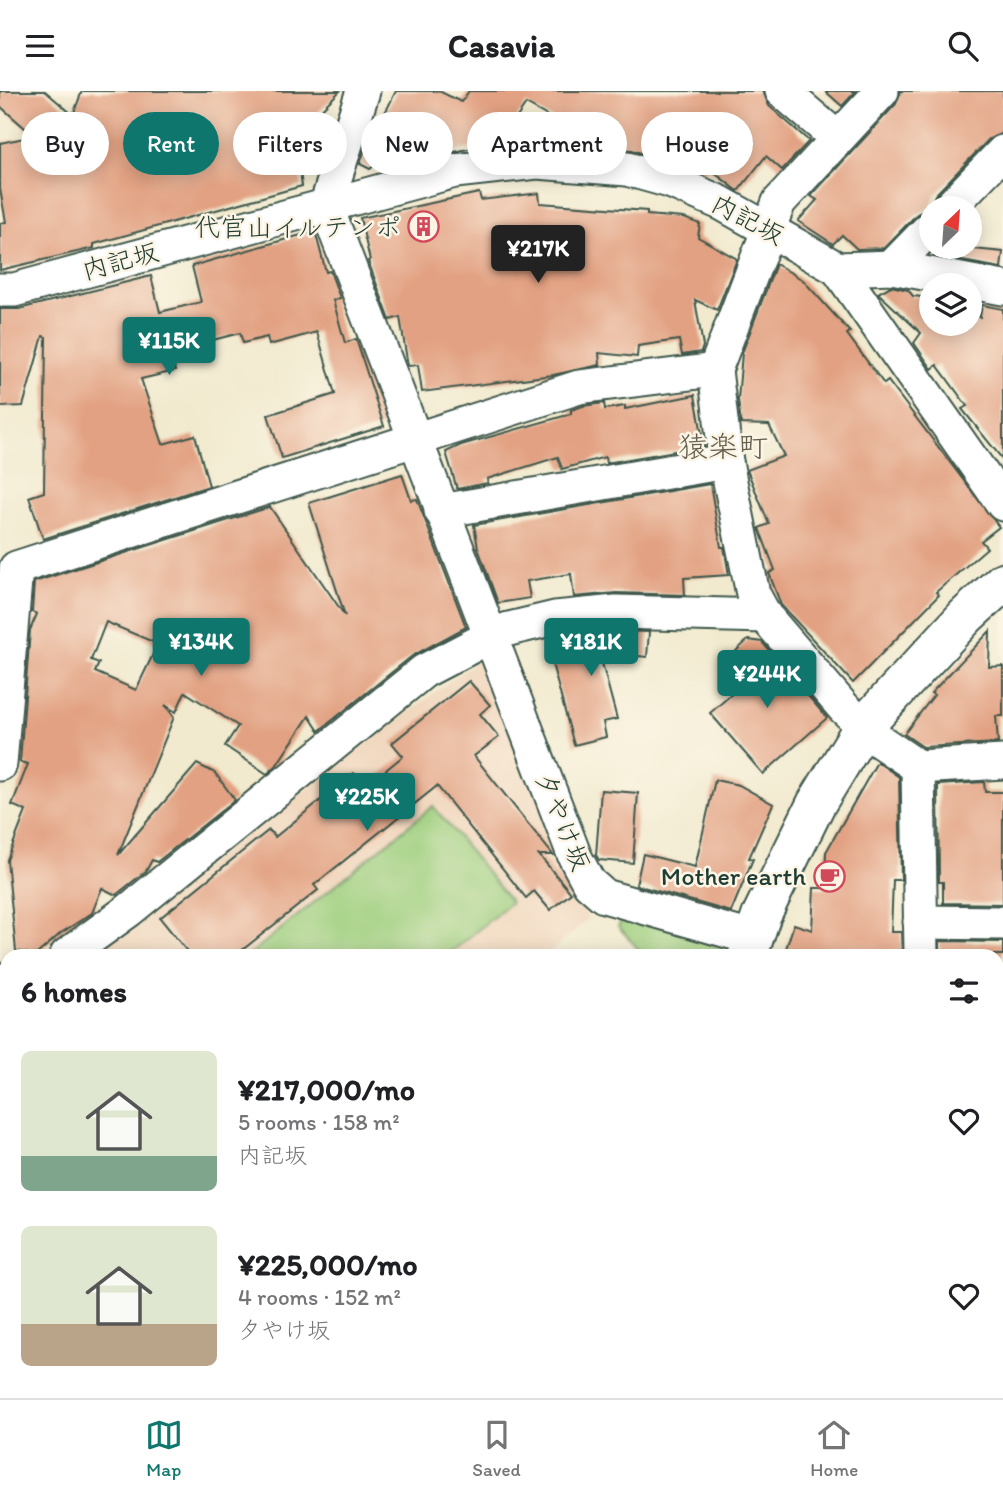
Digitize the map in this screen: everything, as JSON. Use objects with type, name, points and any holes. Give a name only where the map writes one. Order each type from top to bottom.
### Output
[{"type":"street","points":[[326,206],[363,91]]},
{"type":"street","points":[[782,91],[837,138]]},
{"type":"street","points":[[882,91],[779,202],[715,370],[726,462],[752,594],[765,616],[863,727],[918,767],[1003,762]]},
{"type":"street","points":[[961,196],[1003,152]]},
{"type":"street","name":"内記坂","points":[[0,290],[14,290],[270,218],[326,206],[455,171],[537,162],[627,169],[670,181],[721,203],[838,269]]},
{"type":"street","name":"夕やけ坂","points":[[326,206],[414,442],[575,857],[589,883],[604,896],[750,947]]},
{"type":"street","points":[[892,267],[919,239]]},
{"type":"street","points":[[838,269],[892,267],[1003,288]]},
{"type":"street","points":[[838,269],[1003,504]]},
{"type":"street","points":[[0,764],[16,568],[579,387],[715,370]]},
{"type":"street","points":[[441,511],[726,462]]},
{"type":"street","points":[[750,947],[816,804],[863,727],[966,616],[1003,582]]},
{"type":"street","points":[[81,949],[424,671],[491,636],[555,618],[616,612],[765,616]]},
{"type":"street","points":[[918,767],[921,949]]},
{"type":"street","points":[[920,922],[1003,923]]},
{"type":"shaded area","points":[[479,659],[496,666],[588,919],[554,949],[101,949],[101,945]]},
{"type":"green space","points":[[433,806],[511,902],[455,949],[256,949]]},
{"type":"green space","points":[[628,914],[722,948],[638,949],[618,926]]},
{"type":"building","points":[[0,91],[45,91],[70,112],[21,112],[21,125],[0,106]]},
{"type":"building","points":[[82,91],[340,91],[319,112],[233,112],[233,175],[300,175],[302,186],[94,244],[94,248],[0,270],[0,223],[6,222],[0,189],[0,143],[21,139],[21,175],[109,175],[109,112],[74,112]]},
{"type":"building","points":[[396,91],[439,91],[461,102],[469,91],[763,91],[769,106],[809,141],[782,170],[766,156],[753,172],[753,112],[641,112],[641,153],[627,150],[627,112],[540,112],[526,104],[521,112],[467,112],[467,149],[453,152],[453,112],[386,112]]},
{"type":"building","points":[[825,91],[856,91],[842,106]]},
{"type":"building","points":[[901,91],[1003,91],[1003,133],[989,139],[935,196],[919,196],[919,213],[884,248],[857,249],[842,235],[833,244],[798,221],[817,200],[811,196],[896,104]]},
{"type":"building","points":[[717,175],[751,175],[738,191]]},
{"type":"building","points":[[479,193],[481,200],[539,193],[540,203],[647,211],[647,215],[684,218],[700,224],[698,237],[737,259],[717,310],[695,300],[703,346],[701,352],[682,355],[679,340],[638,346],[637,357],[599,353],[600,365],[553,375],[422,392],[418,365],[408,366],[400,317],[390,320],[368,261],[370,260],[360,218]]},
{"type":"building","points":[[315,231],[326,272],[330,271],[340,298],[333,300],[345,343],[356,339],[384,426],[282,458],[268,415],[335,394],[317,332],[269,345],[267,337],[243,343],[240,333],[170,351],[175,371],[141,379],[163,444],[195,435],[209,486],[43,539],[29,497],[44,492],[46,337],[43,336],[23,406],[0,407],[0,309],[19,309],[151,276],[160,312],[201,302],[192,266]]},
{"type":"building","points":[[982,250],[1003,252],[1001,268],[951,259],[982,259]]},
{"type":"building","points":[[776,264],[803,280],[850,332],[847,334],[884,384],[888,381],[999,527],[981,541],[987,548],[936,592],[939,595],[853,683],[781,605],[769,573],[775,570],[759,528],[769,524],[747,470],[784,456],[769,425],[741,424],[738,400],[742,353]]},
{"type":"building","points":[[891,286],[908,290],[913,296],[919,297],[919,331],[878,293]]},
{"type":"building","points":[[982,305],[1003,309],[1003,460],[962,409],[967,406],[937,365],[932,369],[914,343],[919,336],[982,336]]},
{"type":"building","points":[[695,395],[704,446],[606,463],[605,457],[562,469],[558,457],[487,479],[488,483],[457,489],[446,452],[461,445],[571,414],[571,410],[583,406],[604,403],[605,409],[625,406],[625,409]]},
{"type":"building","points":[[402,474],[411,500],[417,499],[466,627],[412,656],[319,731],[309,716],[276,766],[267,774],[225,746],[238,726],[185,692],[176,712],[165,705],[174,717],[118,855],[197,764],[215,773],[235,800],[157,862],[152,860],[146,871],[116,895],[102,888],[92,913],[61,933],[43,949],[16,949],[7,860],[26,811],[12,805],[28,764],[20,762],[30,630],[37,614],[32,612],[34,582],[270,507],[345,616],[309,503]],"holes":[[[106,622],[158,644],[136,690],[95,672],[99,663],[91,660]]]},
{"type":"building","points":[[710,484],[721,547],[724,547],[729,575],[684,578],[685,595],[616,593],[574,597],[571,574],[527,581],[530,598],[498,603],[478,548],[474,525]]},
{"type":"building","points":[[617,631],[649,632],[647,657],[599,652],[617,719],[603,722],[606,737],[574,745],[547,645],[580,635]]},
{"type":"building","points":[[990,631],[989,667],[1003,666],[1003,716],[996,716],[998,743],[923,747],[904,734],[934,695],[931,693]]},
{"type":"building","points":[[748,640],[762,642],[827,718],[763,774],[710,713],[756,673],[736,651]]},
{"type":"building","points":[[469,681],[490,705],[480,714],[499,737],[474,756],[553,855],[539,855],[571,893],[550,910],[534,891],[526,898],[437,786],[314,885],[318,890],[244,949],[185,949],[160,918],[269,830],[275,837],[354,773],[366,786],[403,756],[392,743]]},
{"type":"building","points":[[877,762],[899,777],[901,880],[893,880],[891,932],[901,932],[902,949],[786,949],[794,924],[812,930],[814,888],[825,888],[826,852]]},
{"type":"building","points":[[715,780],[739,785],[773,804],[749,858],[753,859],[731,912],[636,885],[643,854],[695,867]]},
{"type":"building","points":[[984,782],[985,792],[1003,792],[1003,904],[943,903],[943,882],[939,882],[938,785]]},
{"type":"building","points":[[601,790],[638,793],[633,863],[599,860],[596,855]]},
{"type":"building","points":[[940,941],[1003,942],[1003,949],[940,949]]},
{"type":"place","name":"代官山イルテンポ","points":[[424,227]]},
{"type":"place","name":"Mother earth","points":[[829,876]]},
{"type":"district","name":"猿楽町","points":[[723,446]]}]
